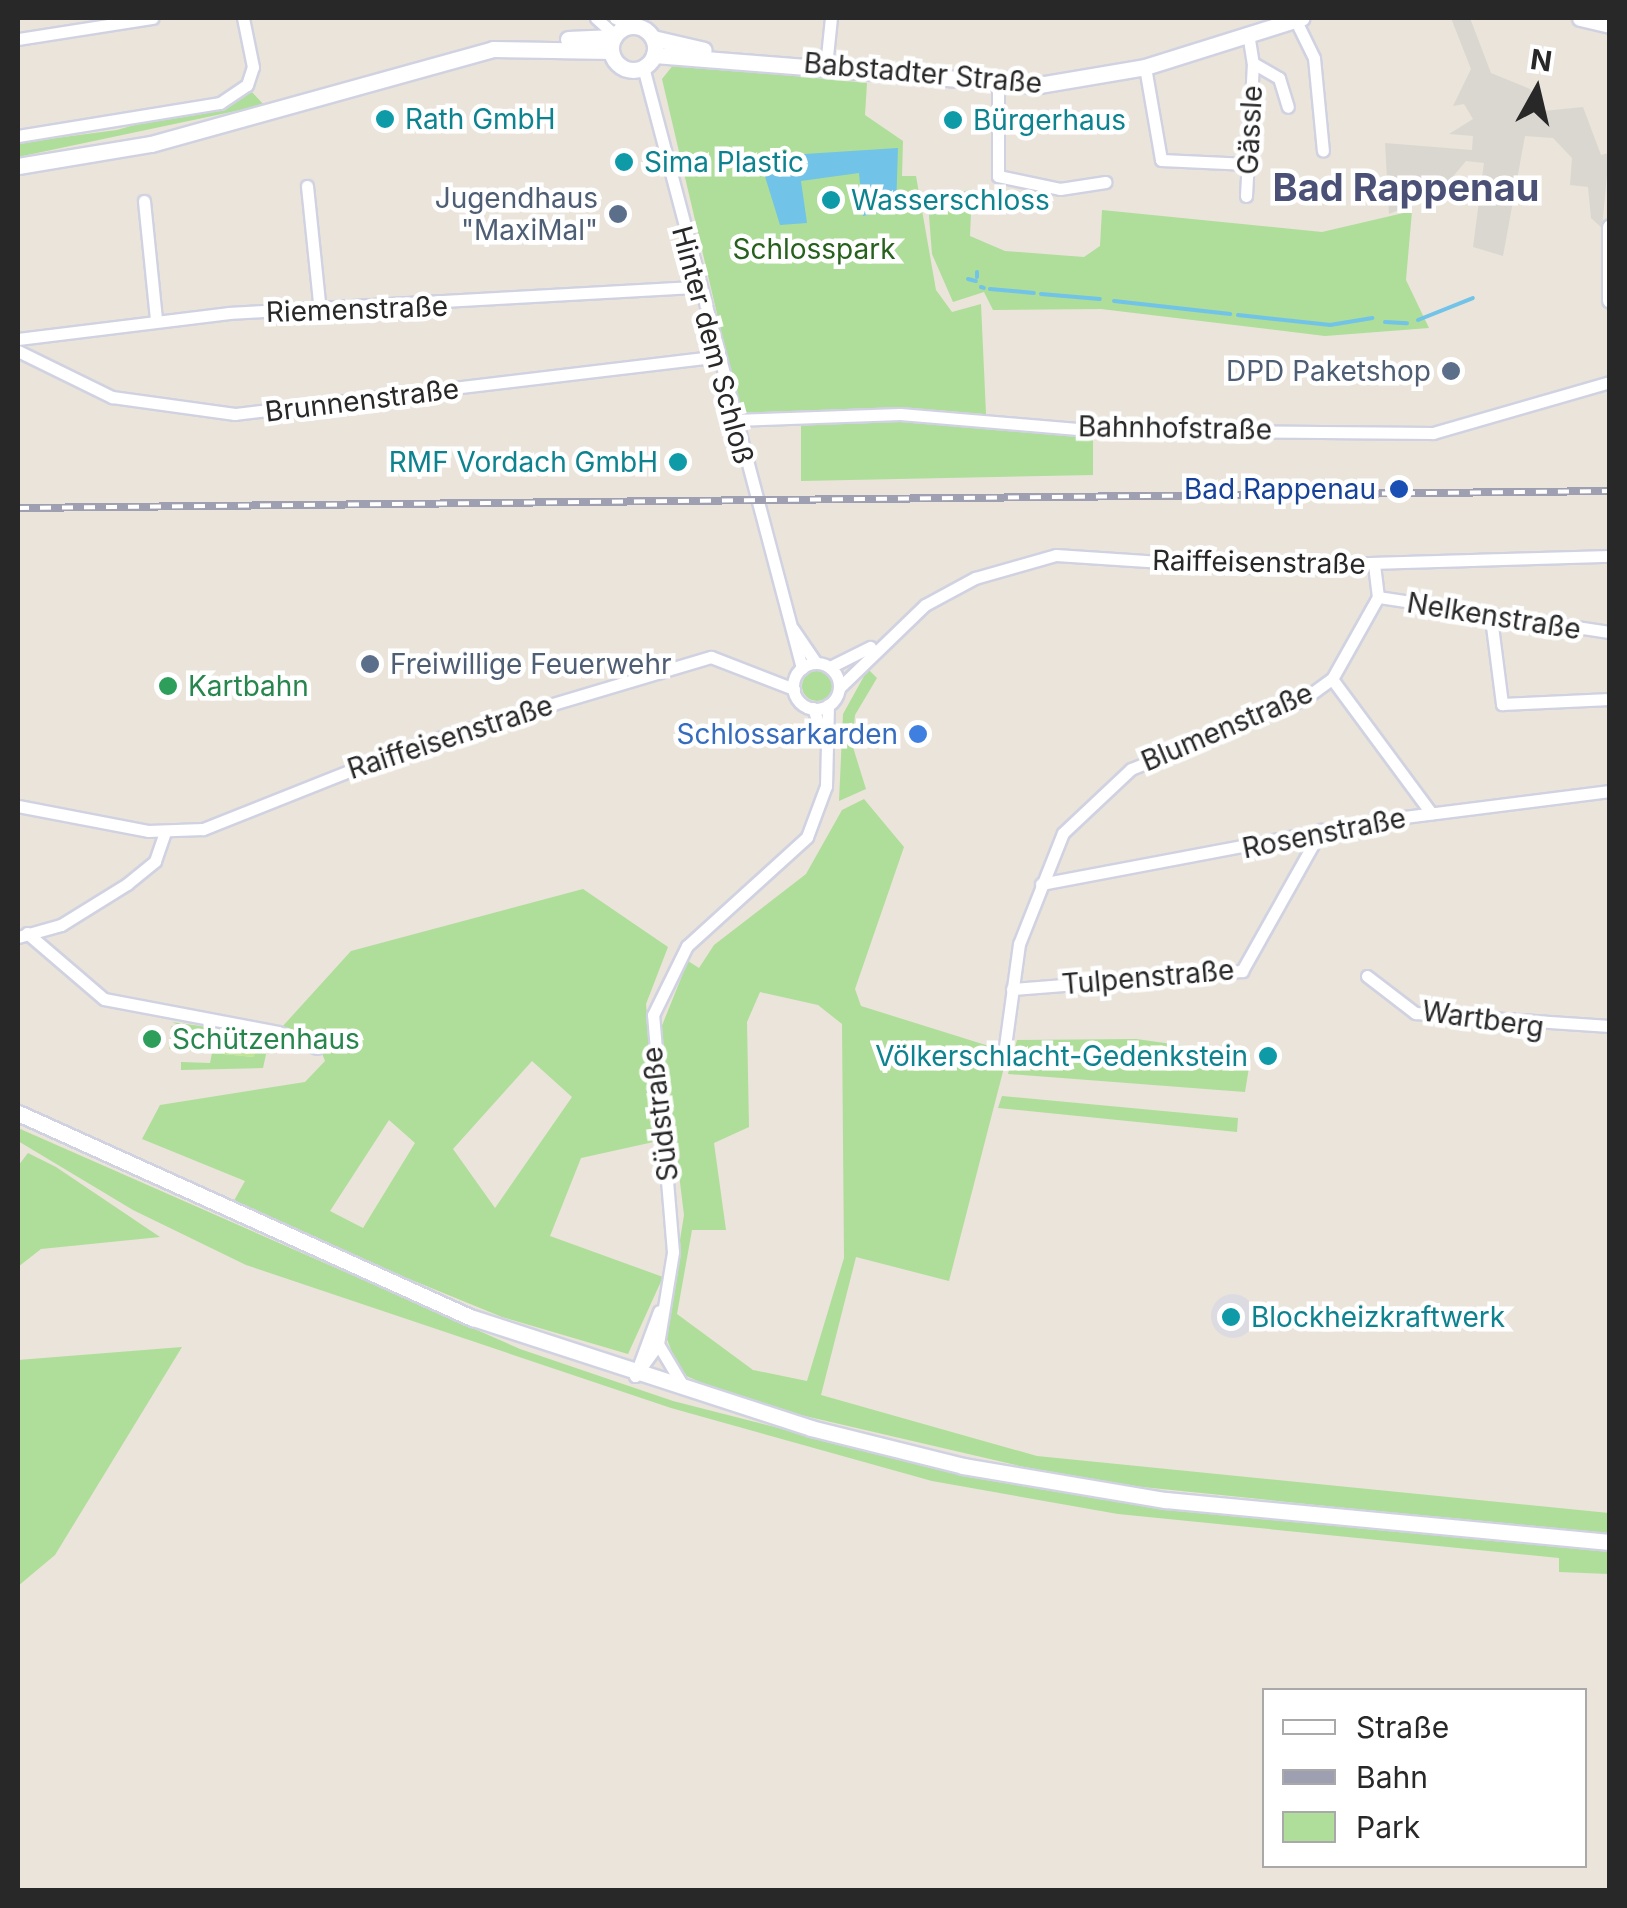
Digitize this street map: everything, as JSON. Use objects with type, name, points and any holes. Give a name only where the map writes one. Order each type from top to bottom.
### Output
[{"type":"main road","name":"Babstadter Straße","points":[[18,166],[151,144],[494,49],[618,37],[650,53],[717,55],[998,84],[1145,67],[1298,18]]},
{"type":"main road","points":[[1586,18],[1610,26]]},
{"type":"main road","name":"Babstadter Straße","points":[[618,37],[621,66],[650,53]]},
{"type":"main road","points":[[1609,299],[1610,227]]},
{"type":"main road","points":[[18,1113],[311,1251],[608,1366],[688,1392],[963,1466],[1165,1500],[1610,1542]]},
{"type":"street","points":[[18,39],[152,18]]},
{"type":"street","points":[[18,136],[220,103],[247,85],[252,67],[243,18]]},
{"type":"street","points":[[596,18],[618,37]]},
{"type":"street","points":[[615,18],[618,37]]},
{"type":"street","points":[[826,66],[831,18]]},
{"type":"street","points":[[1298,18],[1314,58],[1324,151]]},
{"type":"street","name":"Gässle","points":[[1246,196],[1253,63],[1248,33]]},
{"type":"street","name":"Hinter dem Schloß","points":[[650,53],[697,287],[802,668]]},
{"type":"street","name":"Gässle","points":[[1253,63],[1279,78],[1288,107]]},
{"type":"street","points":[[1145,67],[1162,160],[1248,164]]},
{"type":"street","points":[[998,84],[998,176],[1060,190],[1105,182]]},
{"type":"street","points":[[307,186],[320,312]]},
{"type":"street","points":[[144,201],[156,320]]},
{"type":"street","name":"Riemenstraße","points":[[18,339],[156,320],[697,287]]},
{"type":"street","name":"Brunnenstraße","points":[[18,351],[112,397],[235,414],[716,357]]},
{"type":"street","name":"Bahnhofstraße","points":[[734,420],[900,414],[1092,430],[1433,432],[1610,382]]},
{"type":"street","name":"Raiffeisenstraße","points":[[830,667],[873,646],[975,578],[1056,555],[1196,566],[1610,556]]},
{"type":"street","points":[[1374,564],[1378,597]]},
{"type":"street","name":"Nelkenstraße","points":[[1378,597],[1490,618],[1610,632]]},
{"type":"street","name":"Blumenstraße","points":[[1005,1046],[1012,989],[1042,884],[1063,833],[1131,768],[1304,699],[1332,679],[1378,597]]},
{"type":"street","points":[[1490,618],[1502,704],[1610,699]]},
{"type":"street","name":"Hinter dem Schloß","points":[[787,621],[816,663]]},
{"type":"street","name":"Raiffeisenstraße","points":[[828,705],[873,646]]},
{"type":"street","name":"Raiffeisenstraße","points":[[18,806],[165,832],[215,825],[412,746],[711,658],[794,689],[812,708]]},
{"type":"street","points":[[794,689],[802,668],[816,663],[830,667],[839,688]]},
{"type":"street","points":[[1332,679],[1431,813]]},
{"type":"street","points":[[828,705],[812,708],[828,751]]},
{"type":"street","name":"Südstraße","points":[[636,1376],[658,1344],[673,1218],[653,1015],[687,946],[807,837],[828,751],[828,705]]},
{"type":"street","name":"Rosenstraße","points":[[1042,884],[1321,830],[1610,791]]},
{"type":"street","name":"Tulpenstraße","points":[[1012,989],[1242,971],[1321,830]]},
{"type":"street","points":[[22,935],[61,925],[127,884],[154,861],[165,832]]},
{"type":"street","points":[[22,935],[104,999],[278,1032],[317,1048]]},
{"type":"street","name":"Wartberg","points":[[1368,976],[1415,1013],[1610,1026]]},
{"type":"street","name":"Südstraße","points":[[636,1376],[636,1356],[663,1303]]},
{"type":"street","points":[[658,1344],[688,1392]]},
{"type":"street","points":[[608,1366],[636,1356]]},
{"type":"shaded area","points":[[1451,18],[1470,18],[1491,73],[1530,89],[1543,111],[1583,107],[1601,155],[1609,153],[1602,228],[1591,218],[1588,187],[1570,185],[1572,158],[1553,138],[1525,136],[1503,256],[1473,247],[1484,163],[1466,161],[1439,193],[1389,214],[1385,143],[1472,150],[1473,136],[1449,134],[1473,119],[1464,104],[1453,106],[1471,69]]},
{"type":"shaded area","points":[[1233,1294],[1249,1300],[1255,1316],[1249,1332],[1233,1338],[1217,1332],[1211,1316],[1217,1300]]},
{"type":"green space","name":"Schlosspark","points":[[674,64],[867,83],[865,115],[903,141],[902,176],[916,176],[936,290],[952,312],[981,304],[986,414],[740,412],[662,79]]},
{"type":"green space","points":[[251,91],[264,105],[18,157],[18,143],[117,130]]},
{"type":"green space","points":[[972,189],[970,236],[1005,251],[1084,257],[1100,246],[1102,210],[1322,232],[1412,211],[1406,280],[1429,328],[1325,336],[1101,309],[993,310],[984,292],[953,302],[932,254],[928,203]]},
{"type":"green space","points":[[897,420],[1093,438],[1093,475],[801,481],[801,421]]},
{"type":"green space","points":[[868,669],[877,678],[855,715],[852,744],[866,789],[839,801],[843,714]]},
{"type":"green space","points":[[817,671],[828,675],[832,686],[828,697],[817,701],[806,697],[802,686],[806,675]]},
{"type":"green space","points":[[864,799],[904,847],[855,989],[861,1006],[1008,1052],[949,1281],[856,1257],[821,1395],[1037,1456],[1609,1513],[1609,1535],[1084,1481],[741,1401],[680,1373],[665,1334],[684,1215],[661,1028],[688,961],[699,968],[714,945],[806,874],[842,810]],"holes":[[[760,992],[818,1005],[842,1024],[844,1258],[807,1381],[753,1370],[677,1314],[692,1230],[726,1230],[714,1143],[749,1127],[747,1022]]]},
{"type":"green space","points":[[583,889],[668,947],[646,1004],[658,1141],[581,1158],[550,1236],[663,1277],[628,1354],[502,1317],[231,1206],[245,1181],[142,1139],[160,1105],[305,1082],[325,1061],[316,1038],[282,1027],[351,951]],"holes":[[[532,1061],[572,1097],[495,1208],[453,1149]],[[389,1120],[415,1143],[363,1228],[330,1211]]]},
{"type":"green space","points":[[172,1022],[270,1036],[263,1068],[181,1070],[181,1062],[210,1063],[212,1053],[254,1057]]},
{"type":"green space","points":[[171,1026],[258,1040],[254,1057],[169,1049]]},
{"type":"green space","points":[[1136,1039],[1251,1055],[1245,1092],[1008,1074],[1017,1040]]},
{"type":"green space","points":[[1002,1096],[1238,1118],[1237,1132],[998,1108]]},
{"type":"green space","points":[[18,1128],[520,1349],[673,1401],[962,1475],[1164,1509],[1609,1550],[1609,1574],[1559,1572],[1559,1558],[1118,1514],[932,1481],[671,1408],[246,1265],[133,1210],[18,1141]]},
{"type":"green space","points":[[28,1153],[56,1167],[160,1237],[41,1249],[18,1267],[18,1166]]},
{"type":"green space","points":[[182,1347],[55,1555],[18,1586],[18,1360]]},
{"type":"water","points":[[898,148],[896,208],[863,216],[859,173],[801,181],[807,223],[780,225],[759,157]]},
{"type":"waterway","points":[[977,272],[977,277]]},
{"type":"waterway","points":[[968,279],[976,281]]},
{"type":"waterway","points":[[990,289],[1034,293]]},
{"type":"waterway","points":[[1041,294],[1100,299]]},
{"type":"waterway","points":[[1418,320],[1473,298]]},
{"type":"waterway","points":[[1114,301],[1230,314]]},
{"type":"waterway","points":[[1238,315],[1330,325],[1372,318]]},
{"type":"waterway","points":[[1385,322],[1407,323]]},
{"type":"railway","points":[[18,508],[1610,491]]},
{"type":"place","name":"Rath GmbH","points":[[385,119]]},
{"type":"place","name":"Bürgerhaus","points":[[953,120]]},
{"type":"place","name":"Sima Plastic","points":[[624,162]]},
{"type":"place","name":"Wasserschloss","points":[[831,200]]},
{"type":"place","name":"Jugendhaus \"MaxiMal\"","points":[[618,214]]},
{"type":"place","name":"DPD Paketshop","points":[[1451,371]]},
{"type":"place","name":"RMF Vordach GmbH","points":[[678,462]]},
{"type":"place","name":"Bad Rappenau","points":[[1399,489]]},
{"type":"place","name":"Freiwillige Feuerwehr","points":[[370,664]]},
{"type":"place","name":"Kartbahn","points":[[168,686]]},
{"type":"place","name":"Schlossarkarden","points":[[918,734]]},
{"type":"place","name":"Schützenhaus","points":[[152,1039]]},
{"type":"place","name":"Völkerschlacht-Gedenkstein","points":[[1268,1056]]},
{"type":"place","name":"Blockheizkraftwerk","points":[[1231,1317]]},
{"type":"district","name":"Bad Rappenau","points":[[1406,188]]}]
